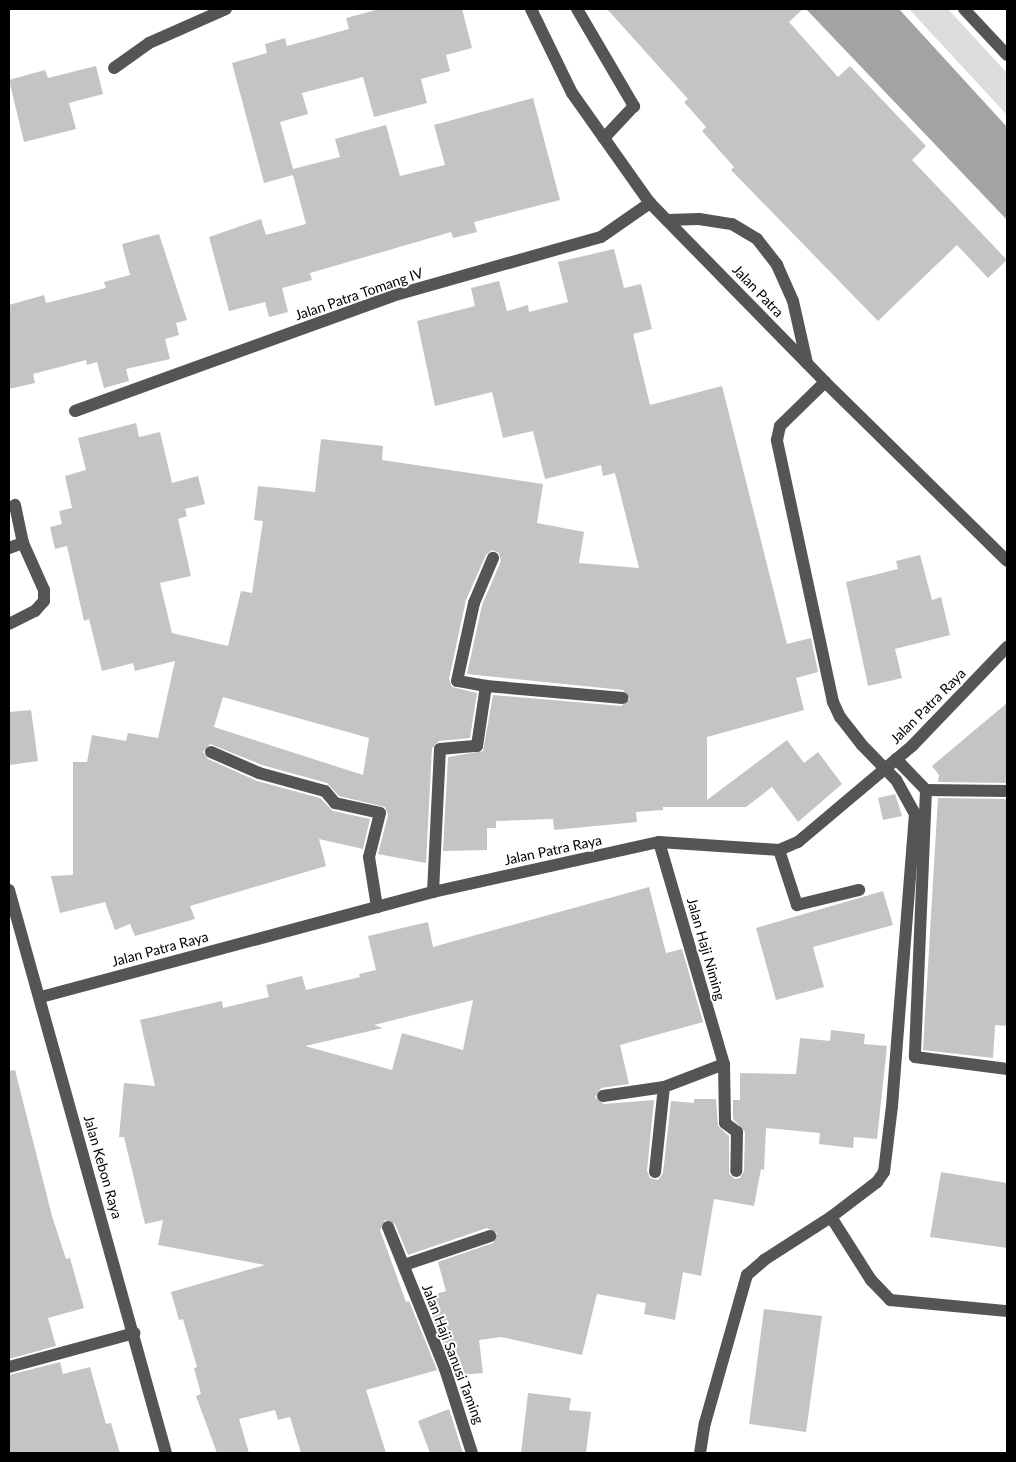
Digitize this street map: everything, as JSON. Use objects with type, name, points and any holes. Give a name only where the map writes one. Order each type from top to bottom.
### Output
[{"type":"street","points":[[114,68],[148,43],[226,9]]},
{"type":"street","name":"Jalan Patra","points":[[532,9],[572,93],[650,203],[825,382],[1007,561]]},
{"type":"street","points":[[578,9],[634,106],[604,138]]},
{"type":"street","points":[[964,9],[1007,55]]},
{"type":"street","name":"Jalan Patra Tomang IV","points":[[74,410],[392,296],[601,237],[650,203]]},
{"type":"street","points":[[667,220],[699,220],[732,224],[757,239],[778,265],[794,302],[807,363]]},
{"type":"street","points":[[700,1453],[705,1422],[747,1275],[764,1260],[831,1217],[870,1187],[884,1172],[892,1106],[915,814],[896,780],[840,717],[833,702],[777,440],[780,426],[825,382]]},
{"type":"street","points":[[9,624],[35,611],[44,601],[44,590],[24,543],[15,505]]},
{"type":"street","points":[[9,548],[24,543]]},
{"type":"street","points":[[493,558],[474,603],[457,681],[486,686],[622,698]]},
{"type":"street","name":"Jalan Patra Raya","points":[[40,997],[433,892],[661,848],[779,850],[798,842],[896,759],[1007,647]]},
{"type":"street","points":[[433,892],[440,749],[477,746],[486,686]]},
{"type":"street","points":[[211,752],[259,773],[325,791],[336,803],[380,812],[369,858],[377,907]]},
{"type":"street","points":[[896,759],[926,790],[1007,791]]},
{"type":"street","points":[[926,790],[915,1057],[1007,1069]]},
{"type":"street","name":"Jalan Haji Niming","points":[[661,848],[724,1064],[725,1123],[737,1132],[736,1170]]},
{"type":"street","points":[[779,850],[797,905],[859,890]]},
{"type":"street","name":"Jalan Kebon Raya","points":[[9,890],[166,1453]]},
{"type":"street","points":[[603,1096],[664,1087],[724,1064]]},
{"type":"street","points":[[655,1172],[664,1087]]},
{"type":"street","points":[[831,1217],[871,1280],[890,1300],[1007,1311]]},
{"type":"street","name":"Jalan Haji Sanusi Taming","points":[[388,1227],[444,1369],[472,1453]]},
{"type":"street","points":[[404,1265],[490,1236]]},
{"type":"street","points":[[9,1367],[134,1333]]},
{"type":"shaded area","points":[[806,9],[899,9],[1007,127],[1007,220]]},
{"type":"shaded area","points":[[909,9],[948,9],[1007,73],[1007,115]]},
{"type":"building","points":[[380,9],[462,9],[472,48],[446,55],[450,71],[421,79],[427,103],[374,117],[363,77],[302,93],[308,114],[280,122],[293,169],[340,157],[335,139],[386,125],[400,176],[445,165],[434,125],[533,98],[560,200],[474,222],[477,232],[453,238],[451,232],[310,273],[312,280],[282,288],[288,312],[269,317],[265,302],[229,311],[209,237],[261,219],[266,235],[306,224],[293,175],[264,183],[232,63],[267,53],[265,44],[285,38],[287,46],[349,29],[346,18]]},
{"type":"building","points":[[607,9],[803,9],[789,22],[838,77],[850,66],[926,146],[912,160],[1007,260],[988,278],[957,245],[878,321],[731,170],[734,167],[702,131],[706,127],[684,102],[688,99]]},
{"type":"building","points":[[96,66],[103,94],[69,103],[76,129],[24,142],[9,80],[45,70],[48,78]]},
{"type":"building","points":[[159,234],[187,320],[176,323],[179,335],[165,339],[170,359],[126,369],[129,381],[104,388],[97,362],[87,365],[86,360],[33,374],[35,383],[9,389],[9,305],[44,295],[46,303],[106,288],[104,282],[130,275],[122,244]]},
{"type":"building","points":[[614,249],[624,288],[641,284],[652,329],[633,334],[650,405],[722,386],[787,644],[811,638],[818,672],[796,678],[804,710],[707,737],[707,800],[787,740],[804,763],[818,752],[842,784],[798,822],[772,787],[746,807],[663,807],[663,810],[636,812],[637,822],[554,830],[553,819],[496,821],[496,828],[487,828],[487,850],[443,851],[448,757],[483,751],[493,695],[621,706],[630,699],[623,690],[467,674],[482,605],[501,561],[499,553],[492,550],[486,555],[466,600],[449,679],[452,687],[477,693],[470,738],[439,741],[432,748],[426,863],[378,854],[388,815],[385,807],[339,796],[327,783],[262,765],[210,744],[203,752],[208,759],[257,781],[320,798],[333,811],[370,819],[363,849],[319,839],[326,866],[190,906],[195,919],[135,936],[130,924],[115,930],[105,902],[60,913],[51,876],[73,875],[73,762],[87,762],[92,735],[126,741],[128,733],[158,738],[175,661],[135,671],[133,663],[102,671],[89,619],[84,621],[67,546],[55,549],[50,527],[62,524],[59,511],[72,508],[65,476],[86,470],[78,438],[136,423],[139,437],[160,432],[172,483],[198,476],[205,504],[185,509],[187,516],[178,519],[191,576],[160,583],[172,633],[228,646],[241,591],[252,593],[263,521],[254,520],[258,486],[315,492],[321,439],[383,446],[382,460],[543,484],[537,523],[584,532],[579,563],[639,568],[615,473],[603,476],[601,465],[545,479],[533,431],[503,438],[492,392],[435,406],[417,321],[475,306],[471,288],[499,281],[507,311],[528,305],[529,312],[568,302],[558,262]],"holes":[[[223,697],[369,738],[363,775],[214,727]]]},
{"type":"building","points":[[920,555],[932,600],[941,597],[950,635],[895,649],[902,678],[868,686],[846,582],[898,569],[896,561]]},
{"type":"building","points":[[1007,703],[1007,783],[938,782],[939,775],[932,766]]},
{"type":"building","points":[[31,710],[38,761],[9,765],[9,712]]},
{"type":"building","points":[[895,794],[902,816],[883,820],[878,798]]},
{"type":"building","points":[[938,798],[1007,799],[1007,1026],[995,1025],[993,1058],[923,1050]]},
{"type":"building","points":[[649,887],[666,953],[682,949],[703,1022],[620,1045],[629,1084],[601,1088],[595,1097],[604,1104],[654,1100],[647,1171],[650,1178],[658,1180],[663,1173],[671,1101],[694,1103],[694,1099],[716,1099],[718,1126],[729,1136],[729,1174],[735,1179],[740,1178],[744,1171],[745,1132],[733,1119],[733,1100],[740,1100],[740,1073],[796,1074],[800,1038],[830,1041],[831,1030],[865,1034],[864,1044],[887,1046],[877,1139],[854,1137],[853,1148],[819,1144],[820,1133],[766,1128],[764,1170],[761,1169],[754,1206],[714,1199],[701,1276],[683,1272],[675,1320],[644,1314],[646,1303],[597,1294],[582,1355],[501,1337],[479,1340],[483,1373],[460,1375],[458,1364],[452,1366],[425,1297],[446,1291],[438,1262],[493,1243],[497,1233],[487,1228],[408,1255],[395,1224],[385,1220],[380,1230],[406,1302],[409,1301],[437,1370],[366,1390],[386,1453],[301,1453],[290,1417],[278,1420],[275,1410],[239,1419],[249,1453],[217,1453],[196,1396],[201,1394],[194,1368],[197,1367],[183,1319],[179,1320],[171,1292],[265,1265],[158,1245],[163,1220],[145,1224],[124,1137],[119,1137],[124,1083],[155,1086],[140,1020],[222,1001],[223,1008],[269,997],[266,985],[302,976],[306,990],[360,977],[359,974],[376,970],[368,936],[428,922],[433,947]],"holes":[[[473,1000],[463,1050],[402,1033],[392,1070],[305,1046],[383,1028],[374,1025]]]},
{"type":"building","points":[[883,891],[893,925],[813,947],[824,987],[776,1000],[756,928]]},
{"type":"building","points":[[15,1070],[52,1216],[66,1259],[70,1258],[84,1308],[48,1318],[56,1346],[9,1359],[9,1071]]},
{"type":"building","points":[[941,1172],[1007,1183],[1007,1248],[930,1237]]},
{"type":"building","points":[[764,1309],[822,1316],[806,1432],[749,1424]]},
{"type":"building","points":[[60,1362],[63,1374],[90,1367],[106,1424],[111,1423],[120,1453],[9,1453],[9,1375]]},
{"type":"building","points":[[528,1393],[571,1398],[569,1410],[591,1412],[586,1453],[521,1453]]},
{"type":"building","points":[[449,1409],[463,1453],[430,1453],[418,1421]]}]
